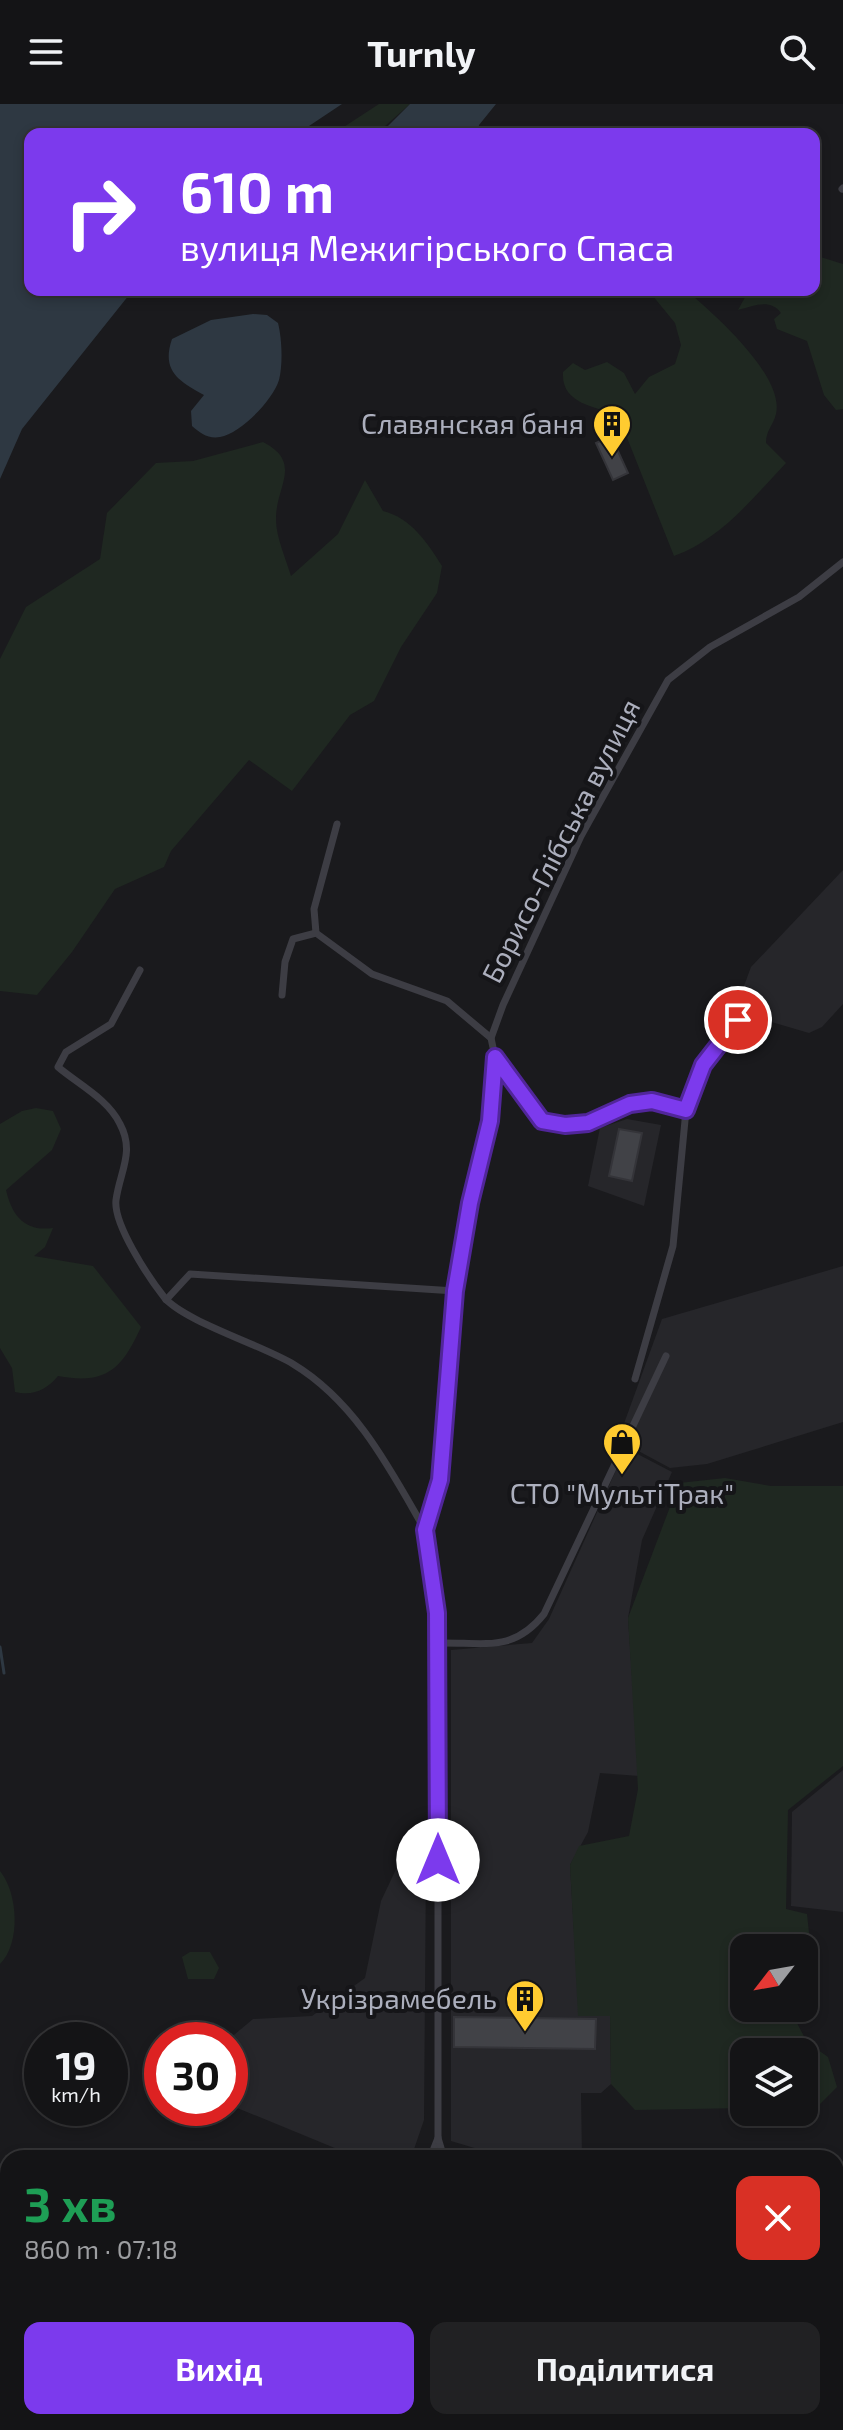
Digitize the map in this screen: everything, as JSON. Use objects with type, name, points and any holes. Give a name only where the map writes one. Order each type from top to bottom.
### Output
[{"type":"street","name":"Борисо-Глібська вулиця","points":[[491,1038],[503,1005],[581,836],[668,680],[710,647],[799,597],[843,562]]},
{"type":"street","points":[[337,824],[314,909],[316,933],[372,974],[447,1001],[491,1038],[495,1057],[490,1121],[470,1203],[455,1291],[440,1480],[425,1530]]},
{"type":"street","points":[[282,995],[285,962],[293,939],[316,933]]},
{"type":"street","points":[[140,970],[111,1024],[66,1052],[58,1067],[103,1102],[119,1121],[129,1144],[115,1203],[133,1253],[166,1300],[295,1366],[337,1400],[370,1438],[425,1530],[436,1600],[438,1643],[438,2138],[442,2150]]},
{"type":"street","points":[[635,1379],[673,1246],[686,1110],[703,1065],[738,1020]]},
{"type":"street","points":[[495,1057],[542,1121],[565,1125],[588,1123],[630,1104],[652,1101],[686,1110]]},
{"type":"street","points":[[166,1300],[190,1274],[455,1291]]},
{"type":"street","points":[[438,1643],[509,1642],[529,1633],[544,1614],[666,1356]]},
{"type":"street","points":[[433,2150],[438,2138]]},
{"type":"shaded area","points":[[0,104],[342,104],[306,128],[24,128],[24,296],[128,296],[22,429],[0,479]]},
{"type":"shaded area","points":[[379,104],[410,104],[383,128],[342,128]]},
{"type":"shaded area","points":[[410,104],[496,104],[479,128],[386,128]]},
{"type":"shaded area","points":[[820,257],[843,264],[843,409],[836,410],[824,395],[807,341],[777,329],[774,319],[781,313],[777,308],[761,304],[738,310],[746,296],[820,296]]},
{"type":"shaded area","points":[[653,296],[693,296],[759,364],[776,399],[776,414],[766,443],[786,463],[721,529],[674,556],[618,415],[573,397],[567,391],[563,372],[573,363],[585,370],[607,362],[624,373],[635,394],[649,377],[675,364],[681,345],[675,323]]},
{"type":"shaded area","points":[[267,315],[278,323],[282,352],[279,380],[270,397],[246,422],[220,437],[208,436],[192,426],[191,411],[204,395],[174,374],[169,359],[172,339],[211,320]]},
{"type":"shaded area","points":[[263,442],[275,450],[285,467],[276,527],[291,576],[338,534],[365,480],[383,511],[410,525],[442,566],[437,593],[401,647],[374,701],[350,715],[292,791],[249,760],[171,851],[164,867],[115,889],[72,952],[37,995],[0,991],[0,659],[26,607],[100,559],[107,513],[156,463],[193,461]]},
{"type":"shaded area","points":[[843,870],[843,1004],[822,1027],[809,1033],[747,1015],[738,1002],[751,967]]},
{"type":"shaded area","points":[[36,1108],[53,1111],[61,1129],[52,1150],[6,1190],[16,1215],[27,1225],[53,1228],[45,1247],[34,1256],[93,1266],[141,1327],[127,1354],[110,1371],[89,1378],[58,1376],[39,1391],[22,1393],[15,1392],[12,1368],[0,1348],[0,1124],[22,1111]]},
{"type":"shaded area","points":[[627,1119],[661,1125],[644,1206],[588,1186],[600,1128]]},
{"type":"shaded area","points":[[843,1266],[843,1422],[707,1464],[670,1468],[618,1440],[662,1319]]},
{"type":"shaded area","points":[[626,1448],[672,1472],[642,1540],[628,1618],[639,1776],[600,1773],[588,1832],[570,1865],[579,2016],[610,2016],[611,2084],[601,2093],[581,2093],[582,2150],[481,2150],[451,2141],[451,1650],[532,1643],[549,1619]]},
{"type":"shaded area","points":[[725,1478],[771,1486],[843,1486],[843,1766],[788,1810],[786,1909],[807,1914],[809,1934],[730,1934],[730,2022],[796,2022],[805,2038],[730,2038],[730,2108],[635,2110],[611,2084],[610,2016],[578,2016],[570,1865],[579,1846],[629,1836],[638,1789],[628,1618],[679,1483]]},
{"type":"shaded area","points":[[843,1770],[843,1912],[791,1906],[792,1812]]},
{"type":"shaded area","points":[[426,1862],[424,2120],[414,2150],[340,2150],[248,2112],[248,2023],[253,2019],[312,2016],[365,1978],[381,1901],[399,1863]]},
{"type":"shaded area","points":[[0,1871],[11,1892],[15,1918],[11,1944],[0,1964]]},
{"type":"shaded area","points":[[190,1952],[210,1952],[219,1968],[214,1979],[188,1979],[182,1957]]},
{"type":"shaded area","points":[[818,2050],[828,2057],[837,2087],[819,2105]]},
{"type":"building","name":"Славянская баня","points":[[611,436],[628,473],[613,480],[596,443]]},
{"type":"building","points":[[619,1129],[642,1133],[632,1181],[609,1176]]},
{"type":"building","name":"Укрізрамебель","points":[[454,2017],[596,2019],[595,2049],[454,2047]]},
{"type":"waterway","points":[[0,1647],[4,1673]]},
{"type":"place","name":"Славянская баня","points":[[612,458]]},
{"type":"place","name":"СТО \"МультіТрак\"","points":[[622,1476]]},
{"type":"place","name":"Укрізрамебель","points":[[525,2033]]},
{"type":"route","points":[[438,1860],[437,1613],[425,1530],[440,1480],[455,1291],[470,1203],[490,1121],[495,1057],[516,1080],[542,1121],[565,1125],[588,1123],[630,1104],[652,1101],[686,1110],[703,1065],[738,1020]]}]
